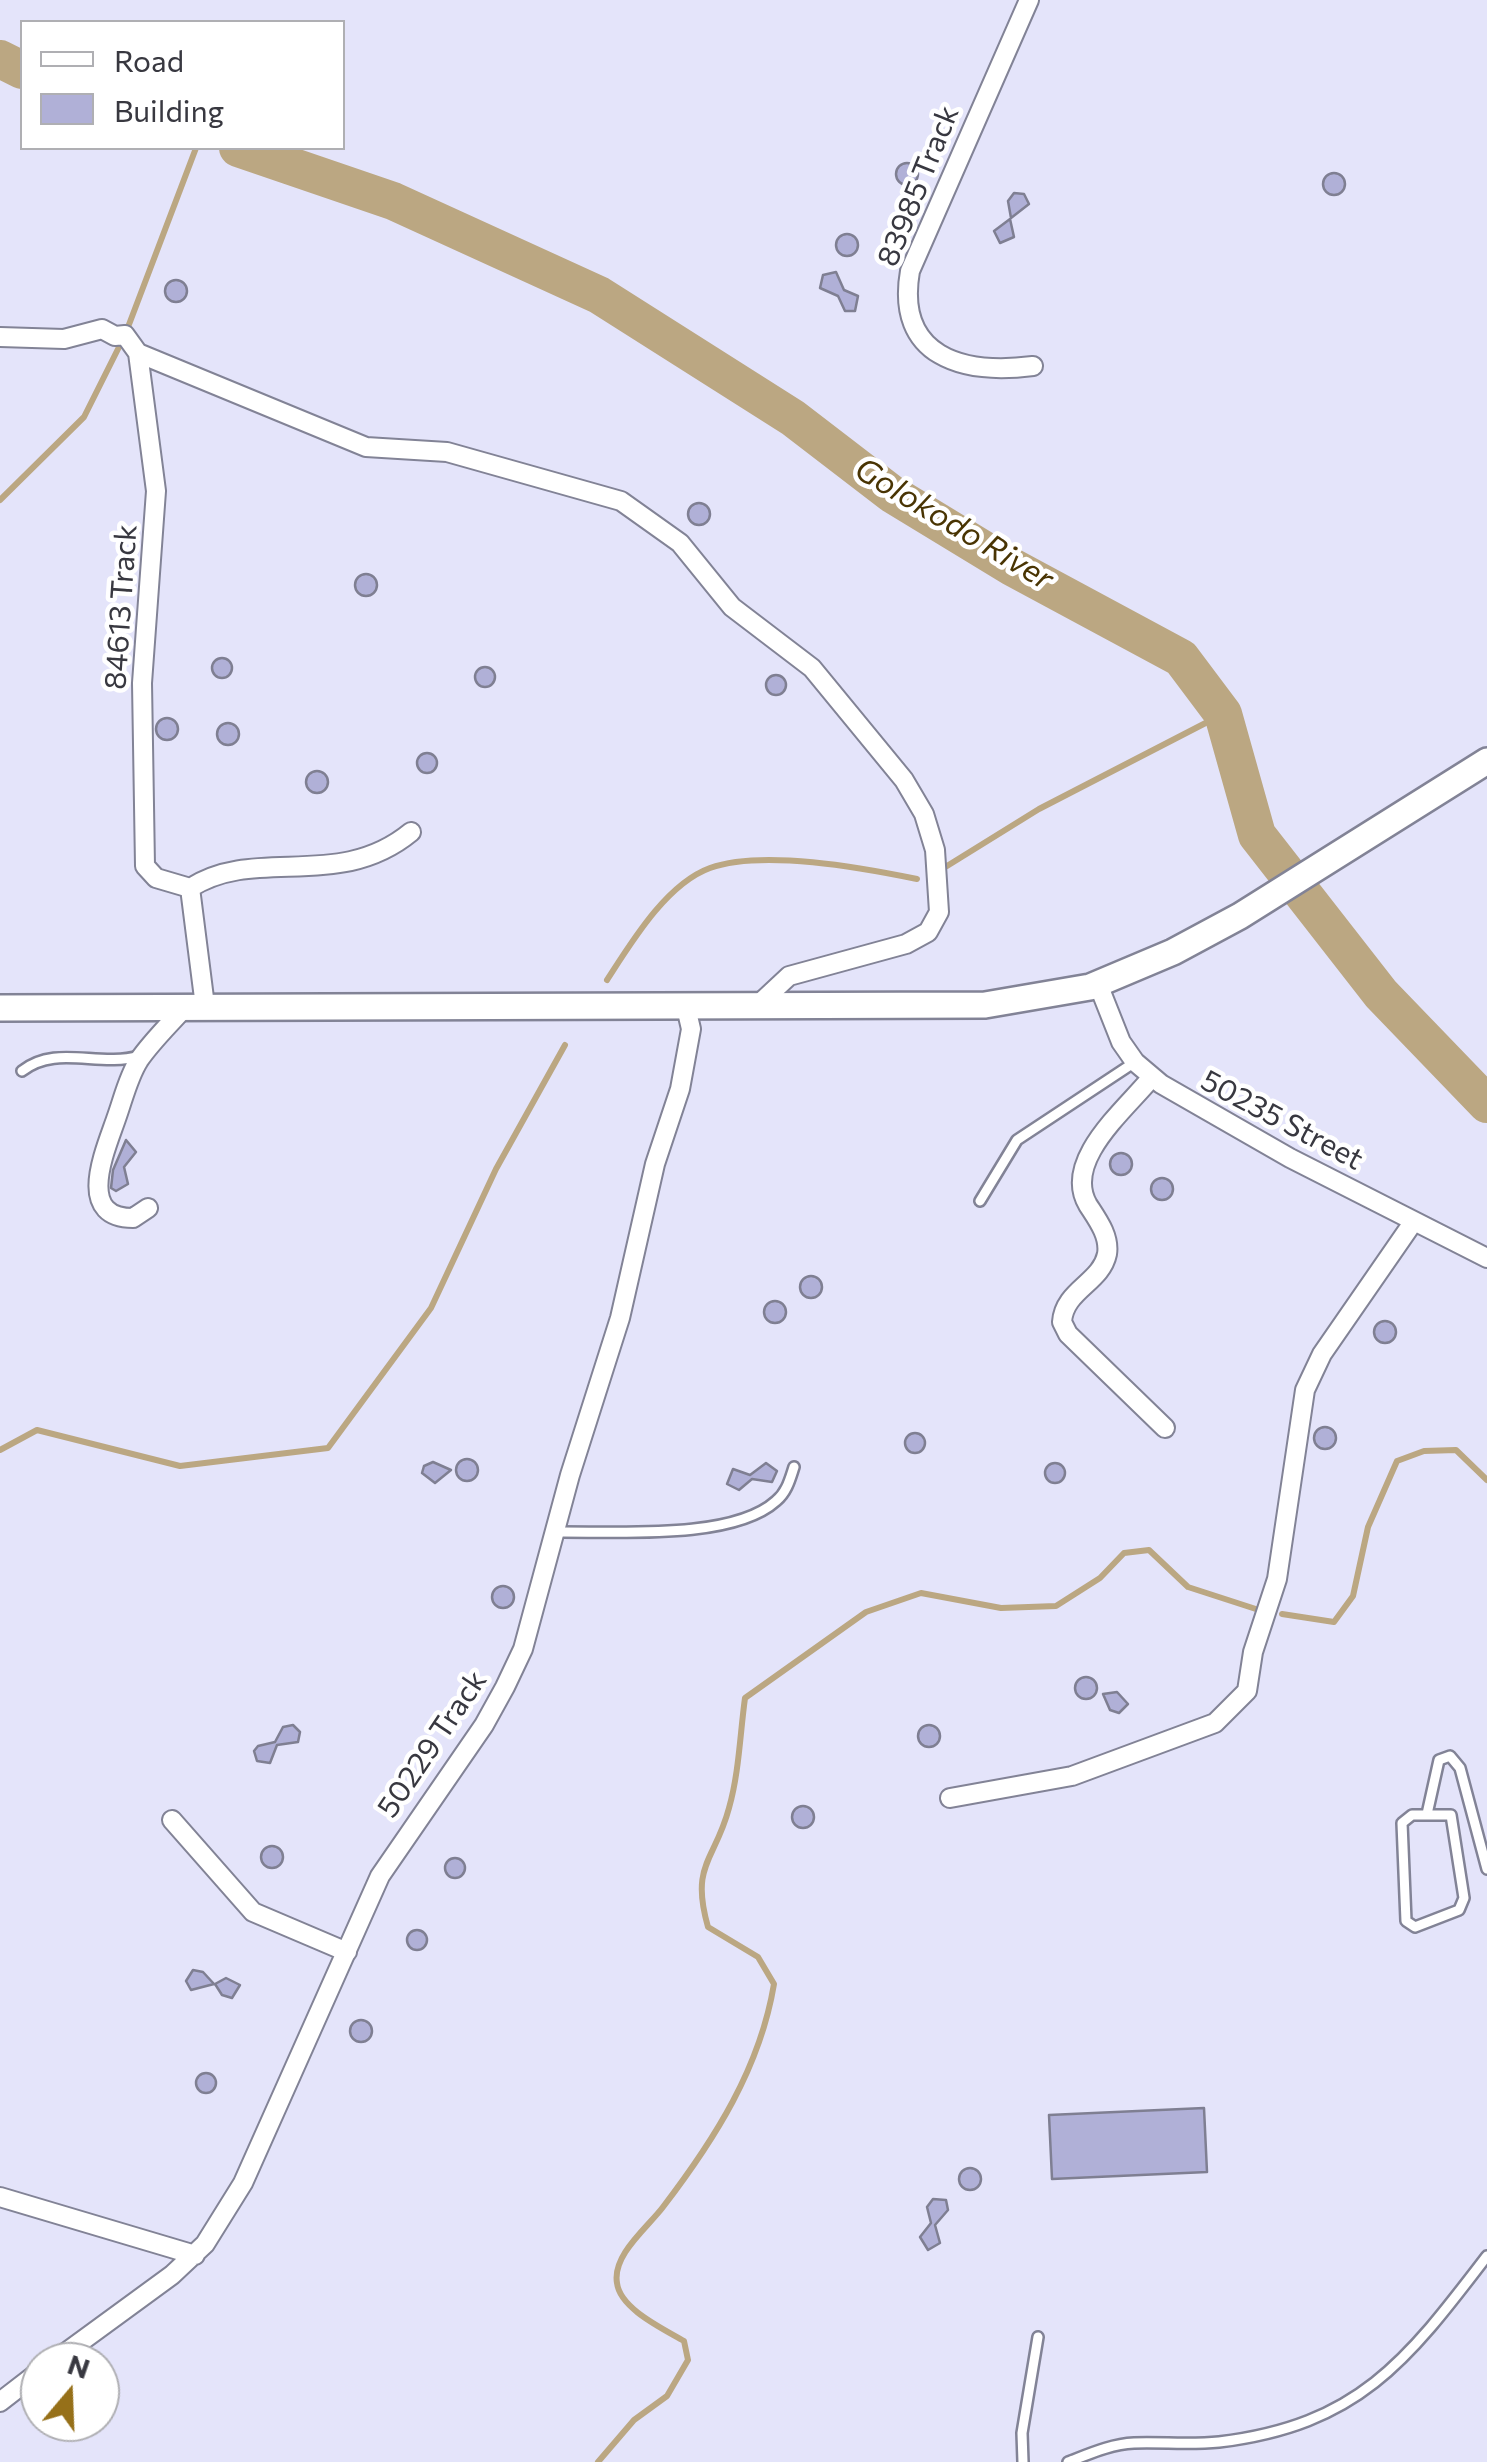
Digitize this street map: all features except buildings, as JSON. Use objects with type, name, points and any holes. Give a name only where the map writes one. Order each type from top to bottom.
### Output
[{"type":"street","name":"83985 Track","points":[[1028,0],[910,271],[905,298],[910,318],[924,338],[961,366],[993,371],[1034,366]]},
{"type":"street","points":[[0,337],[64,338],[102,329],[115,336],[126,335],[138,353],[366,448],[447,452],[621,501],[680,543],[732,607],[812,668],[904,780],[924,814],[935,850],[939,912],[928,932],[906,944],[790,976],[759,1004]]},
{"type":"street","name":"84613 Track","points":[[138,353],[156,491],[142,683],[145,866],[156,878],[190,888]]},
{"type":"street","points":[[0,1008],[985,1005],[1098,984],[1173,952],[1240,916],[1487,761]]},
{"type":"street","points":[[148,1208],[133,1218],[111,1214],[102,1205],[97,1185],[132,1073],[144,1054],[195,1006],[190,888],[210,875],[230,870],[331,866],[367,859],[388,851],[411,832]]},
{"type":"street","name":"50235 Street","points":[[1098,984],[1121,1042],[1152,1077],[1290,1158],[1487,1258]]},
{"type":"street","name":"50229 Track","points":[[79,2342],[195,2256],[243,2183],[397,1846],[484,1725],[523,1648],[620,1318],[656,1164],[680,1089],[691,1029],[686,1003]]},
{"type":"street","points":[[1152,1077],[1084,1162],[1081,1192],[1106,1236],[1107,1252],[1101,1269],[1068,1300],[1062,1322],[1068,1334],[1165,1428]]},
{"type":"street","points":[[950,1798],[1072,1776],[1215,1723],[1247,1691],[1253,1652],[1277,1579],[1305,1390],[1322,1354],[1414,1221]]},
{"type":"street","points":[[172,1820],[253,1912],[346,1952]]},
{"type":"street","points":[[0,2196],[195,2256]]},
{"type":"lane","points":[[22,1071],[48,1056],[108,1061],[144,1054]]},
{"type":"lane","points":[[980,1201],[1006,1154],[1028,1130],[1135,1062]]},
{"type":"lane","points":[[554,1532],[721,1525],[755,1514],[776,1501],[794,1467]]},
{"type":"lane","points":[[1427,1814],[1435,1768],[1439,1760],[1450,1756],[1460,1768],[1487,1870]]},
{"type":"lane","points":[[1427,1814],[1451,1814],[1464,1898],[1459,1910],[1415,1927],[1406,1921],[1402,1823],[1412,1816],[1427,1814]]},
{"type":"lane","points":[[1068,2462],[1110,2446],[1223,2442],[1296,2427],[1348,2405],[1394,2368],[1487,2256]]},
{"type":"lane","points":[[1023,2462],[1022,2433],[1038,2337]]},
{"type":"waterway","name":"Golokodo River","points":[[0,59],[20,69]]},
{"type":"waterway","points":[[0,500],[84,417],[125,335],[195,150]]},
{"type":"waterway","name":"Golokodo River","points":[[244,150],[393,201],[599,295],[793,418],[892,494],[1012,567],[1181,658],[1223,714],[1257,835],[1381,994],[1487,1104]]},
{"type":"waterway","points":[[947,866],[1039,809],[1223,714]]},
{"type":"waterway","points":[[607,980],[664,901],[710,868],[784,860],[917,879]]},
{"type":"waterway","points":[[0,1450],[37,1430],[180,1466],[328,1448],[431,1308],[496,1169],[565,1045]]},
{"type":"waterway","points":[[1282,1614],[1334,1622],[1353,1596],[1368,1527],[1397,1461],[1424,1451],[1456,1450],[1487,1480]]},
{"type":"waterway","points":[[598,2462],[634,2420],[667,2396],[688,2360],[684,2341],[626,2301],[617,2283],[617,2273],[625,2252],[682,2181],[733,2102],[758,2045],[774,1984],[758,1957],[708,1927],[703,1906],[706,1864],[732,1795],[745,1698],[866,1612],[921,1593],[1001,1608],[1056,1606],[1100,1578],[1124,1553],[1149,1550],[1188,1587],[1262,1611]]}]
